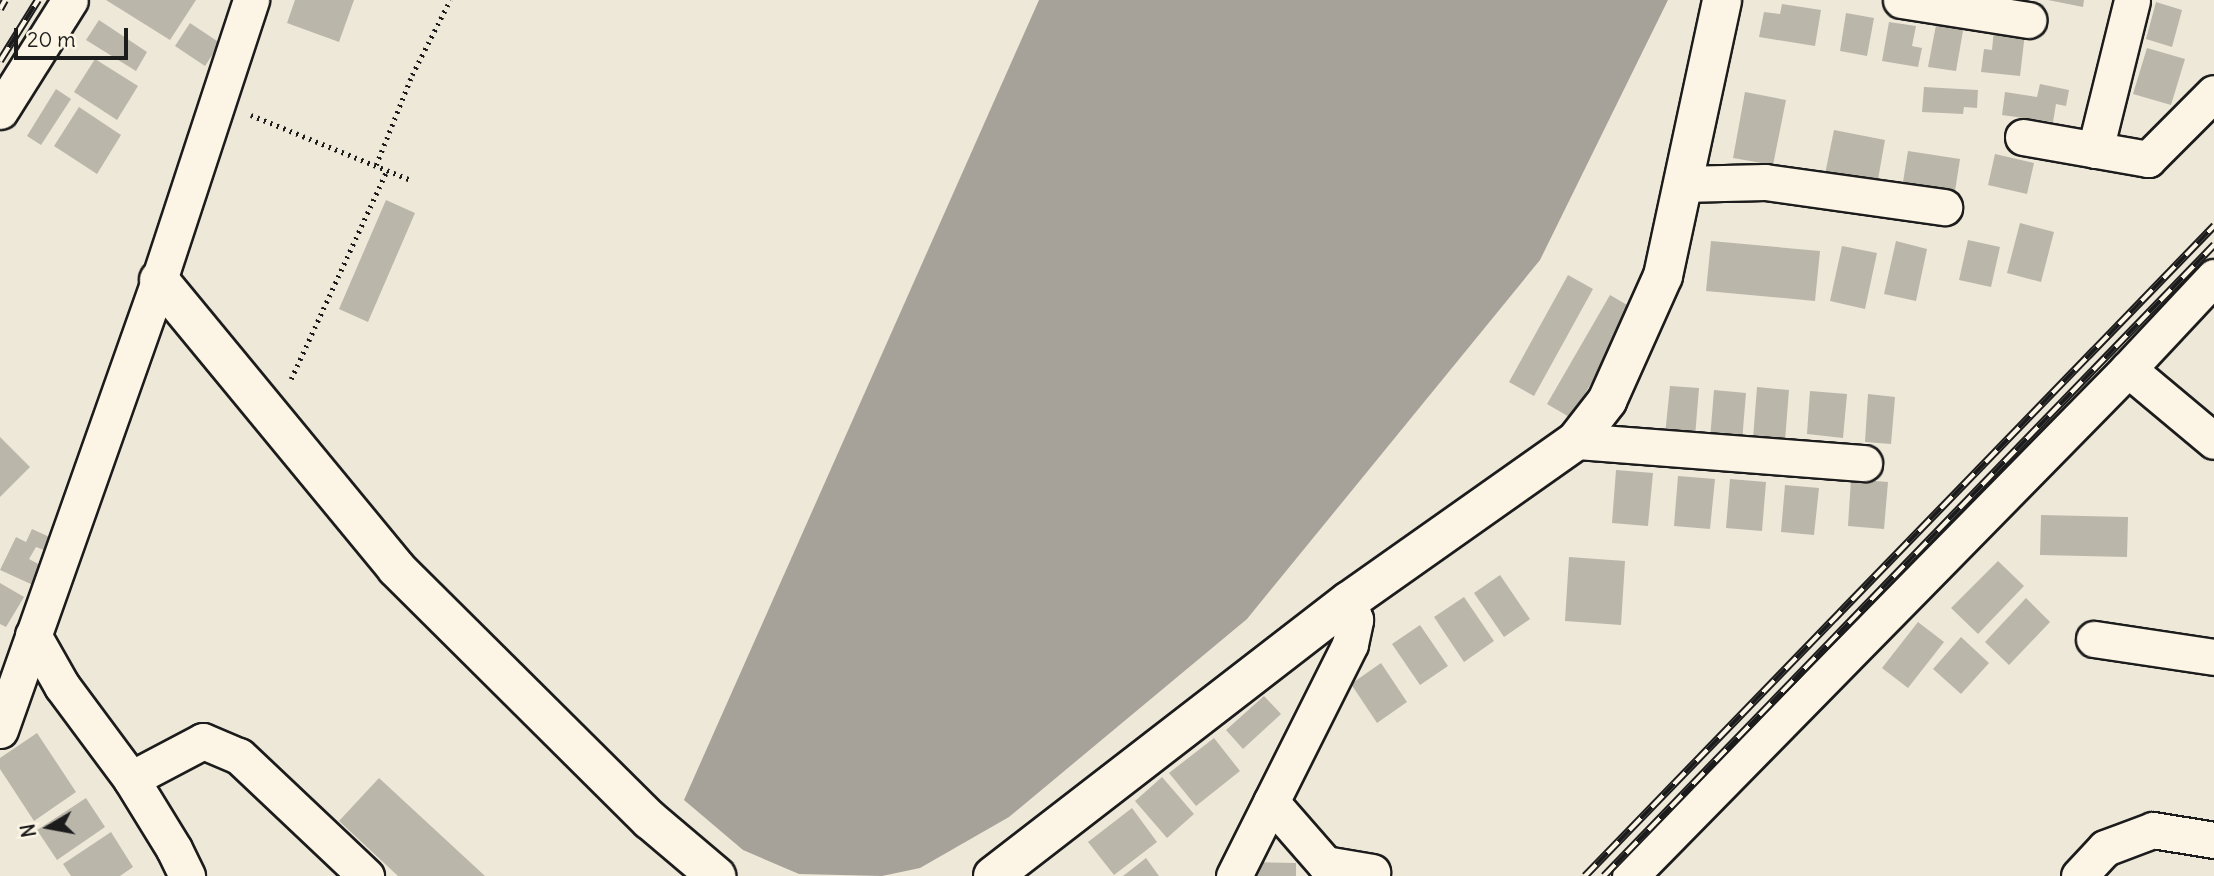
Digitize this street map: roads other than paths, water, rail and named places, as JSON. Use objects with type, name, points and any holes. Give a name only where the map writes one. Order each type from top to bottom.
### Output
[{"type":"street","points":[[0,111],[70,0]]},
{"type":"street","points":[[0,730],[159,281],[251,0]]},
{"type":"street","points":[[992,876],[1349,601],[1576,441],[1607,401],[1663,276],[1722,0]]},
{"type":"street","points":[[1901,0],[2028,20]]},
{"type":"street","points":[[2095,150],[2132,0]]},
{"type":"street","points":[[2023,137],[2148,159],[2214,93]]},
{"type":"street","points":[[1682,184],[1765,182],[1944,207]]},
{"type":"street","points":[[1630,876],[2128,369],[2214,277]]},
{"type":"street","points":[[159,281],[396,568],[650,820],[716,876]]},
{"type":"street","points":[[2128,369],[2214,441]]},
{"type":"street","points":[[1576,441],[1864,463]]},
{"type":"street","points":[[1234,876],[1350,644],[1354,620],[1349,601]]},
{"type":"street","points":[[33,635],[62,686],[131,779],[174,849],[187,876]]},
{"type":"street","points":[[2094,639],[2214,657]]},
{"type":"street","points":[[131,779],[203,741],[239,756],[366,876]]},
{"type":"street","points":[[1271,802],[1325,864],[1372,872]]},
{"type":"street","points":[[2079,876],[2105,848],[2153,830],[2214,839]]},
{"type":"railway","points":[[0,9],[5,0]]},
{"type":"railway","points":[[0,61],[38,0]]},
{"type":"railway","points":[[1585,876],[2214,226]]},
{"type":"railway","points":[[1604,876],[2214,245]]}]
